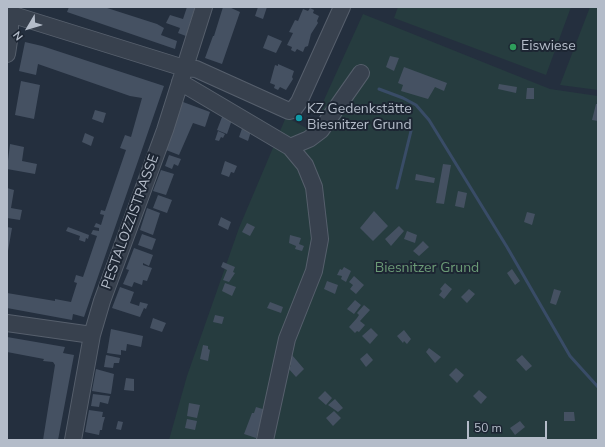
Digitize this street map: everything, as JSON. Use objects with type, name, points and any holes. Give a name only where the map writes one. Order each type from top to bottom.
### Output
[{"type":"street","name":"PESTALOZZISTRASSE","points":[[72,440],[92,335],[102,301],[165,130],[204,7]]},
{"type":"street","points":[[182,75],[196,69],[282,109],[289,111],[293,110],[299,102],[342,7]]},
{"type":"street","points":[[7,54],[10,34],[9,11],[182,75],[290,147],[305,165],[314,187],[320,239],[314,272],[287,339],[265,440]]},
{"type":"street","points":[[290,147],[309,139],[321,130],[361,73]]},
{"type":"street","points":[[7,323],[92,335]]},
{"type":"green space","name":"Eiswiese","points":[[398,7],[571,7],[546,75],[394,18]]},
{"type":"green space","points":[[590,7],[598,7],[598,90],[560,85]]},
{"type":"green space","name":"Biesnitzer Grund","points":[[363,14],[550,89],[598,96],[598,440],[169,440],[187,376],[239,228],[286,117],[319,135],[329,121],[319,111]]},
{"type":"building","points":[[69,7],[104,7],[157,24],[164,28],[161,35],[177,41],[175,49],[67,12]]},
{"type":"building","points":[[187,7],[195,7],[186,36],[178,33],[180,28],[166,23],[170,15],[183,19]]},
{"type":"building","points":[[223,7],[229,7],[240,12],[222,64],[205,58]]},
{"type":"building","points":[[258,7],[267,7],[263,19],[255,16]]},
{"type":"building","points":[[310,8],[314,10],[313,13],[319,16],[317,21],[318,23],[311,34],[308,46],[305,47],[303,52],[297,49],[295,52],[291,50],[292,47],[287,45],[293,33],[289,32],[295,20],[298,21],[303,9],[308,11]]},
{"type":"building","points":[[268,35],[282,41],[276,53],[263,48]]},
{"type":"building","points":[[25,42],[42,46],[164,86],[84,317],[73,314],[72,320],[7,308],[7,293],[55,301],[55,299],[71,302],[77,283],[74,282],[76,275],[83,277],[97,236],[91,234],[93,230],[99,231],[99,228],[94,227],[96,223],[101,225],[104,215],[100,214],[101,210],[105,211],[126,150],[120,148],[125,135],[131,137],[142,98],[130,96],[38,64],[36,75],[19,71]]},
{"type":"building","points":[[390,56],[399,58],[394,71],[386,67]]},
{"type":"building","points":[[278,64],[294,71],[292,77],[293,79],[286,90],[280,87],[278,90],[274,88],[275,85],[270,83],[275,65],[278,66]]},
{"type":"building","points":[[404,67],[447,83],[444,91],[435,87],[428,99],[401,91],[403,85],[398,83]]},
{"type":"building","points":[[21,81],[40,85],[34,119],[15,115]]},
{"type":"building","points":[[499,84],[517,87],[516,93],[498,89]]},
{"type":"building","points":[[527,88],[534,88],[534,99],[526,99]]},
{"type":"building","points":[[183,102],[210,112],[205,127],[193,123],[179,155],[166,150]]},
{"type":"building","points":[[596,104],[598,104],[598,121],[592,120]]},
{"type":"building","points":[[95,110],[106,113],[103,123],[92,119]]},
{"type":"building","points":[[224,112],[233,117],[227,134],[217,130]]},
{"type":"building","points":[[244,123],[252,128],[248,141],[239,137]]},
{"type":"building","points":[[218,131],[225,134],[219,141],[215,140]]},
{"type":"building","points":[[85,133],[94,137],[91,146],[82,142]]},
{"type":"building","points":[[10,144],[24,147],[22,161],[37,164],[35,174],[7,169]]},
{"type":"building","points":[[169,155],[181,159],[178,166],[174,164],[172,169],[165,166]]},
{"type":"building","points":[[225,161],[237,166],[234,173],[231,172],[229,177],[221,174]]},
{"type":"building","points":[[443,164],[451,165],[444,204],[436,203]]},
{"type":"building","points":[[161,170],[174,174],[166,195],[153,191]]},
{"type":"building","points":[[416,174],[435,178],[434,183],[415,180]]},
{"type":"building","points":[[7,188],[14,190],[11,208],[22,210],[20,220],[7,218]]},
{"type":"building","points":[[458,191],[467,193],[464,208],[455,206]]},
{"type":"building","points":[[158,195],[172,200],[167,213],[153,208]]},
{"type":"building","points":[[147,208],[160,213],[153,235],[140,230]]},
{"type":"building","points":[[374,211],[388,226],[373,241],[360,228]]},
{"type":"building","points":[[527,212],[535,214],[532,225],[524,222]]},
{"type":"building","points":[[221,217],[231,222],[228,230],[218,225]]},
{"type":"building","points":[[247,223],[255,227],[250,236],[242,232]]},
{"type":"building","points":[[399,226],[404,231],[391,246],[385,239]]},
{"type":"building","points":[[7,227],[12,228],[8,251],[7,251]]},
{"type":"building","points":[[68,227],[89,235],[88,239],[86,238],[85,242],[79,240],[80,236],[66,231]]},
{"type":"building","points":[[407,231],[417,235],[415,243],[404,239]]},
{"type":"building","points":[[142,234],[156,239],[152,250],[138,245]]},
{"type":"building","points":[[290,235],[301,238],[299,244],[304,246],[302,251],[295,249],[296,246],[289,243]]},
{"type":"building","points":[[423,241],[429,247],[419,256],[413,251]]},
{"type":"building","points":[[134,248],[153,255],[149,266],[143,263],[143,265],[152,268],[147,281],[143,280],[142,285],[134,282],[132,287],[123,284],[129,270],[126,269]]},
{"type":"building","points":[[223,262],[235,267],[233,272],[235,273],[229,282],[223,280],[227,270],[221,267]]},
{"type":"building","points":[[344,267],[351,271],[346,282],[341,279],[342,276],[337,275],[340,269],[342,270]]},
{"type":"building","points":[[512,269],[520,281],[515,285],[507,273]]},
{"type":"building","points":[[354,276],[364,285],[356,294],[350,289],[353,285],[349,282]]},
{"type":"building","points":[[327,281],[338,285],[335,294],[324,289]]},
{"type":"building","points":[[225,283],[236,287],[232,296],[222,291]]},
{"type":"building","points":[[445,283],[452,289],[444,299],[439,295],[442,291],[440,289]]},
{"type":"building","points":[[120,287],[134,292],[130,303],[139,306],[140,302],[148,304],[146,309],[144,308],[140,317],[112,308]]},
{"type":"building","points":[[469,289],[475,294],[467,303],[461,297]]},
{"type":"building","points":[[554,289],[561,291],[556,305],[550,303]]},
{"type":"building","points":[[355,300],[361,305],[354,314],[347,309]]},
{"type":"building","points":[[270,302],[283,307],[281,313],[267,308]]},
{"type":"building","points":[[364,305],[370,310],[360,321],[365,325],[359,332],[357,331],[355,333],[349,327],[357,318],[359,315],[357,313]]},
{"type":"building","points":[[215,315],[224,317],[222,324],[213,322]]},
{"type":"building","points":[[153,318],[166,323],[162,332],[150,328]]},
{"type":"building","points":[[371,328],[378,335],[370,344],[362,336]]},
{"type":"building","points":[[111,329],[143,336],[141,347],[127,344],[126,351],[121,350],[121,355],[107,353]]},
{"type":"building","points":[[404,330],[411,339],[407,344],[404,341],[403,343],[397,336]]},
{"type":"building","points":[[7,337],[65,347],[63,353],[74,355],[58,440],[43,440],[55,365],[53,362],[43,361],[44,359],[7,352]]},
{"type":"building","points":[[203,345],[208,346],[208,349],[210,350],[208,361],[200,359]]},
{"type":"building","points":[[429,348],[441,357],[435,363],[426,352]]},
{"type":"building","points":[[367,353],[373,360],[366,367],[360,359]]},
{"type":"building","points":[[106,355],[120,358],[119,363],[114,363],[113,368],[104,367]]},
{"type":"building","points":[[292,355],[304,369],[296,377],[288,368],[291,366],[286,361]]},
{"type":"building","points":[[522,355],[532,366],[526,371],[516,360]]},
{"type":"building","points":[[456,368],[464,375],[457,383],[449,375]]},
{"type":"building","points":[[96,369],[114,374],[111,394],[92,391]]},
{"type":"building","points":[[126,378],[134,379],[134,391],[124,390]]},
{"type":"building","points":[[479,390],[487,397],[481,404],[473,396]]},
{"type":"building","points":[[325,391],[332,398],[326,405],[318,398]]},
{"type":"building","points":[[93,394],[110,396],[108,404],[100,402],[99,407],[91,406]]},
{"type":"building","points":[[335,399],[343,408],[338,412],[328,405]]},
{"type":"building","points":[[189,403],[200,405],[197,418],[187,416]]},
{"type":"building","points":[[256,407],[266,410],[256,438],[244,434],[252,413],[254,413]]},
{"type":"building","points":[[89,410],[103,412],[102,417],[105,417],[102,430],[100,430],[99,435],[85,432]]},
{"type":"building","points":[[334,411],[341,418],[333,426],[326,418]]},
{"type":"building","points":[[564,412],[574,412],[575,421],[564,421]]},
{"type":"building","points":[[187,419],[197,421],[195,430],[185,428]]},
{"type":"building","points":[[118,421],[123,422],[121,430],[116,429]]},
{"type":"building","points":[[520,421],[525,427],[515,435],[510,428]]},
{"type":"waterway","points":[[379,89],[403,98],[416,105],[429,120],[507,247],[570,356],[598,387]]},
{"type":"waterway","points":[[397,188],[411,131],[405,123]]},
{"type":"place","name":"Eiswiese","points":[[513,47]]},
{"type":"place","name":"KZ Gedenkstätte Biesnitzer Grund","points":[[299,118]]}]
